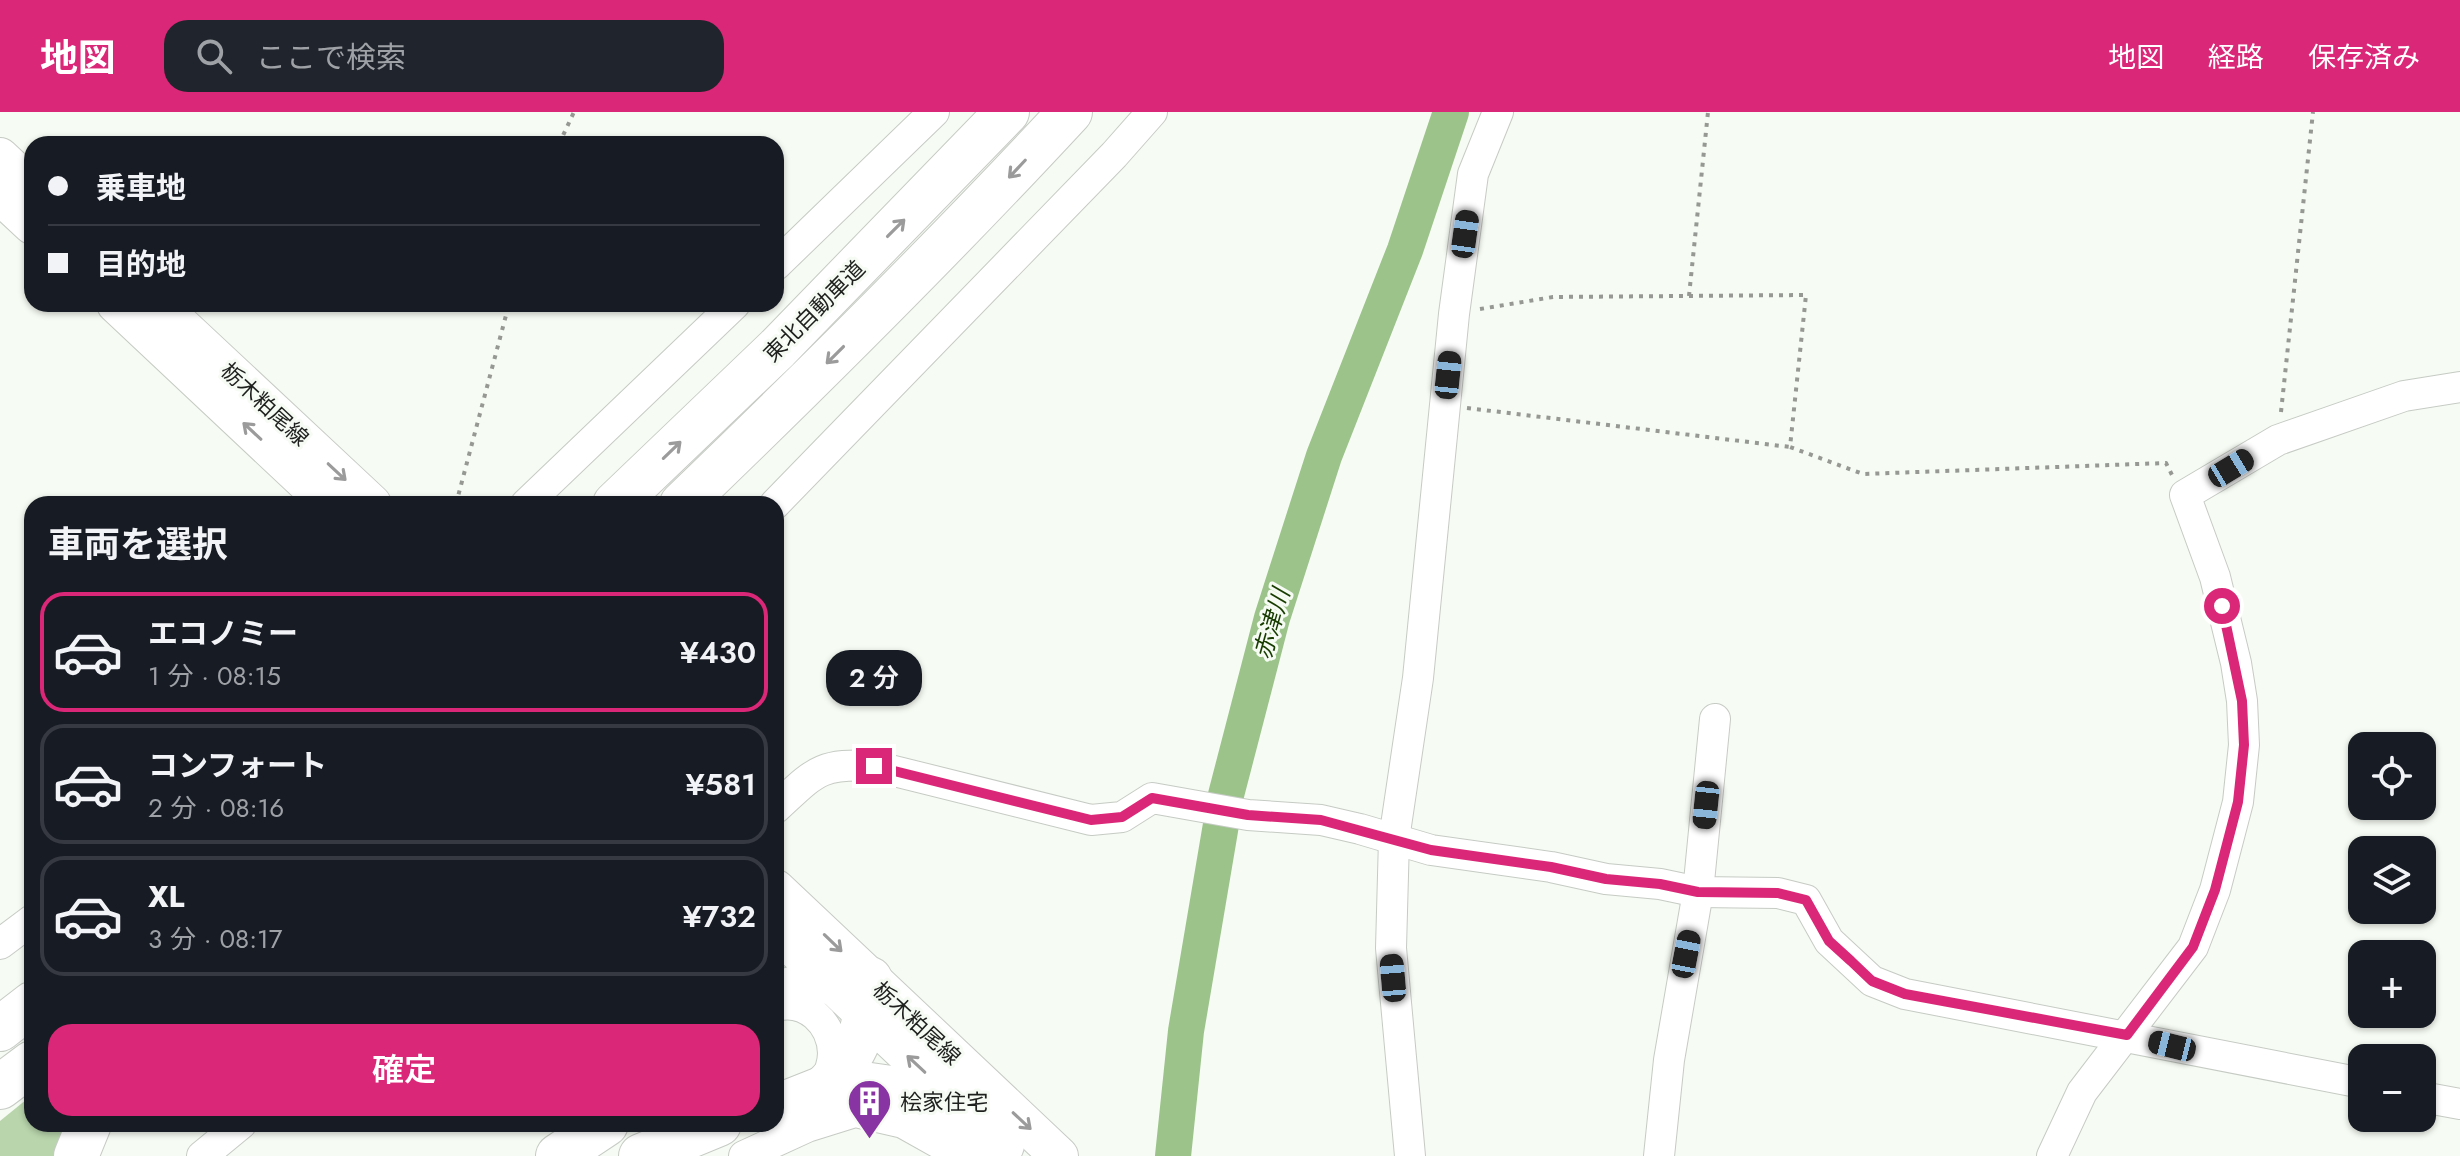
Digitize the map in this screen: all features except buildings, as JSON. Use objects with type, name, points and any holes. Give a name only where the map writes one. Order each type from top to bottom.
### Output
[{"type":"highway","name":"東北自動車道","points":[[623,496],[778,348],[1007,112]]},
{"type":"highway","name":"東北自動車道","points":[[690,496],[906,284],[1070,112]]},
{"type":"highway","points":[[784,991],[796,986],[855,992],[862,1038],[845,1067],[824,1088]]},
{"type":"highway","points":[[0,1001],[24,988]]},
{"type":"highway","points":[[0,1029],[24,1010]]},
{"type":"highway","points":[[0,1087],[24,1069]]},
{"type":"highway","points":[[784,1104],[824,1088],[856,1083],[891,1088],[915,1096],[992,1152]]},
{"type":"highway","points":[[76,1156],[86,1132]]},
{"type":"highway","points":[[558,1156],[594,1132]]},
{"type":"highway","points":[[641,1156],[700,1132]]},
{"type":"main road","points":[[0,157],[24,180]]},
{"type":"main road","points":[[0,195],[24,218]]},
{"type":"main road","name":"栃木粕尾線","points":[[125,312],[320,496]]},
{"type":"main road","name":"栃木粕尾線","points":[[167,312],[363,496]]},
{"type":"main road","name":"栃木粕尾線","points":[[784,899],[855,992],[992,1152]]},
{"type":"main road","name":"栃木粕尾線","points":[[784,937],[1059,1156]]},
{"type":"street","points":[[784,256],[907,124],[934,112]]},
{"type":"street","points":[[783,496],[1114,155],[1152,112]]},
{"type":"street","points":[[1410,1156],[1391,948],[1394,839],[1418,678],[1454,314],[1473,174],[1498,112]]},
{"type":"street","points":[[534,496],[727,312]]},
{"type":"street","points":[[2052,1156],[2082,1092],[2193,947],[2215,890],[2238,802],[2244,745],[2236,663],[2215,577],[2185,495],[2278,440],[2404,396],[2460,387]]},
{"type":"street","points":[[1659,1156],[1669,1060],[1698,892],[1715,719]]},
{"type":"street","points":[[784,800],[812,774],[842,764],[874,766],[1091,820],[1122,817],[1152,798],[1248,815],[1321,820],[1431,850],[1698,892],[1778,893],[1806,900],[1829,941],[1872,981],[1905,994],[2348,1080]]},
{"type":"street","points":[[0,944],[24,926]]},
{"type":"street","points":[[784,1004],[806,1008],[820,1018],[829,1033],[833,1051],[824,1088]]},
{"type":"street","points":[[2436,1100],[2460,1104]]},
{"type":"street","points":[[744,1156],[807,1127],[855,1112],[903,1123],[992,1152]]},
{"type":"street","points":[[202,1156],[231,1132]]},
{"type":"path","points":[[563,136],[574,112]]},
{"type":"path","points":[[1689,296],[1708,112]]},
{"type":"path","points":[[2278,440],[2313,112]]},
{"type":"path","points":[[1454,314],[1553,297],[1806,295],[1790,447]]},
{"type":"path","points":[[458,496],[507,312]]},
{"type":"path","points":[[1445,405],[1790,447],[1863,474],[2166,463],[2185,495]]},
{"type":"green space","points":[[24,1102],[24,1132],[75,1132],[66,1156],[0,1156],[0,1121]]},
{"type":"waterway","name":"赤津川","points":[[1173,1156],[1186,1031],[1226,795],[1272,618],[1324,456],[1405,250],[1451,112]]},
{"type":"place","name":"桧家住宅","points":[[869,1141]]},
{"type":"route","points":[[874,766],[1091,820],[1122,817],[1152,798],[1248,815],[1321,820],[1431,850],[1551,867],[1606,879],[1660,884],[1698,892],[1778,893],[1806,900],[1829,941],[1872,981],[1905,994],[2127,1035],[2193,947],[2215,890],[2238,802],[2244,745],[2242,701],[2222,606]]}]
